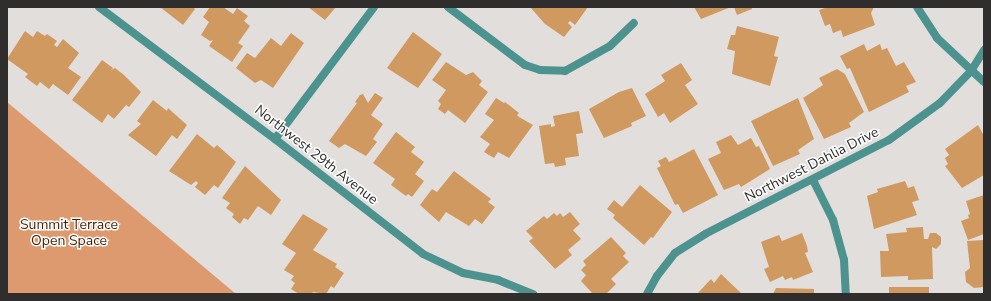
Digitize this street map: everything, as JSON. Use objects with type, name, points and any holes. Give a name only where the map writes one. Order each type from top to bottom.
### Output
[{"type":"street","name":"Northwest 29th Avenue","points":[[99,7],[275,138],[423,254],[463,273],[498,280],[533,294]]},
{"type":"street","points":[[275,138],[374,7]]},
{"type":"street","points":[[448,7],[525,65],[540,70],[565,71],[610,46],[634,23]]},
{"type":"street","points":[[916,7],[936,38],[984,82]]},
{"type":"street","name":"Northwest Dahlia Drive","points":[[646,294],[657,276],[675,254],[705,234],[889,140],[940,103],[971,70],[984,50]]},
{"type":"street","points":[[813,180],[833,220],[844,260],[846,294]]},
{"type":"green space","name":"Summit Terrace Open Space","points":[[7,102],[236,294],[7,294]]},
{"type":"building","points":[[160,7],[193,7],[195,9],[183,25]]},
{"type":"building","points":[[210,7],[223,7],[233,14],[237,8],[248,16],[244,21],[250,26],[238,43],[243,46],[232,62],[209,46],[213,40],[210,41],[201,35],[209,22],[203,17]]},
{"type":"building","points":[[308,7],[336,7],[325,20]]},
{"type":"building","points":[[530,7],[588,7],[575,25],[570,21],[568,23],[572,27],[564,37],[545,24]]},
{"type":"building","points":[[694,7],[731,7],[701,19]]},
{"type":"building","points":[[734,7],[752,7],[752,9],[737,15]]},
{"type":"building","points":[[828,7],[874,7],[871,13],[875,25],[843,37],[841,30],[833,33],[830,24],[825,26],[819,10]]},
{"type":"building","points":[[737,26],[779,37],[774,56],[778,57],[770,86],[732,74],[735,51],[727,49],[731,35],[735,35]]},
{"type":"building","points":[[25,31],[33,37],[37,31],[45,36],[47,34],[57,41],[54,45],[57,47],[63,39],[79,53],[68,68],[81,77],[68,95],[53,84],[49,89],[40,82],[37,86],[25,77],[28,74],[7,59]]},
{"type":"building","points":[[413,32],[442,54],[418,88],[387,68]]},
{"type":"building","points":[[291,33],[304,43],[273,88],[261,80],[255,83],[236,68],[247,53],[255,58],[271,38],[281,46]]},
{"type":"building","points":[[864,44],[867,51],[880,44],[882,50],[887,48],[896,66],[904,62],[916,82],[906,86],[909,92],[869,112],[850,68],[847,69],[840,56]]},
{"type":"building","points":[[102,60],[113,68],[111,70],[115,68],[124,75],[141,92],[129,107],[126,105],[114,119],[108,114],[102,123],[72,100]]},
{"type":"building","points":[[446,62],[466,75],[473,72],[482,81],[479,85],[488,92],[465,123],[448,110],[445,114],[438,109],[441,104],[438,101],[446,90],[432,80]]},
{"type":"building","points":[[681,63],[692,80],[685,85],[698,104],[670,123],[664,113],[658,117],[645,94],[665,81],[661,75]]},
{"type":"building","points":[[837,69],[845,74],[864,112],[849,123],[851,127],[824,139],[803,98],[823,85],[819,78]]},
{"type":"building","points":[[632,88],[646,116],[631,123],[632,126],[604,138],[589,109],[619,92]]},
{"type":"building","points":[[375,93],[383,98],[371,115],[383,124],[373,139],[377,142],[366,156],[345,144],[339,148],[329,141],[357,103],[355,102],[360,95],[363,94],[368,103]]},
{"type":"building","points":[[496,98],[504,103],[505,102],[519,113],[517,115],[519,117],[533,125],[509,158],[498,152],[494,158],[484,152],[490,144],[480,137],[494,120],[485,114]]},
{"type":"building","points":[[798,98],[814,139],[798,150],[800,154],[773,166],[751,121]]},
{"type":"building","points":[[153,100],[167,111],[168,108],[187,125],[177,139],[172,135],[156,156],[128,135],[141,124],[137,121]]},
{"type":"building","points":[[579,111],[583,133],[576,134],[579,156],[565,158],[566,165],[555,167],[554,163],[545,164],[539,126],[551,124],[551,127],[555,126],[553,116]]},
{"type":"building","points":[[978,125],[984,136],[984,175],[962,188],[945,166],[948,164],[945,158],[949,155],[945,149]]},
{"type":"building","points":[[396,132],[415,147],[411,152],[424,162],[415,174],[424,181],[412,197],[408,194],[406,196],[391,185],[395,179],[373,163]]},
{"type":"building","points":[[197,134],[214,148],[217,145],[236,162],[218,188],[214,185],[205,195],[195,187],[198,183],[196,181],[191,185],[169,171]]},
{"type":"building","points":[[731,135],[738,145],[751,138],[756,147],[759,146],[770,169],[741,187],[739,184],[724,190],[708,159],[721,153],[716,142]]},
{"type":"building","points":[[694,149],[718,195],[683,213],[678,204],[675,205],[657,168],[661,166],[658,161],[666,157],[669,162]]},
{"type":"building","points":[[245,166],[281,200],[271,215],[258,206],[248,220],[244,218],[240,224],[232,217],[234,214],[226,208],[230,203],[222,198]]},
{"type":"building","points":[[454,171],[491,199],[488,202],[495,207],[482,224],[475,219],[469,226],[446,212],[439,222],[420,205],[432,189],[437,192]]},
{"type":"building","points":[[905,181],[908,188],[914,186],[919,200],[912,202],[917,215],[874,229],[867,196],[878,192],[877,189]]},
{"type":"building","points":[[640,185],[672,212],[653,238],[651,237],[644,245],[613,218],[615,215],[607,209],[614,200],[622,207]]},
{"type":"building","points":[[984,195],[984,234],[968,240],[961,221],[969,218],[968,215],[970,214],[966,201]]},
{"type":"building","points":[[570,212],[580,224],[573,230],[581,239],[568,250],[572,255],[555,269],[529,241],[533,238],[526,231],[544,216],[547,219],[554,213],[557,216],[560,213],[563,217]]},
{"type":"building","points":[[303,214],[328,229],[313,250],[337,264],[335,267],[344,273],[334,288],[331,286],[326,294],[313,292],[311,294],[299,294],[291,289],[295,283],[291,280],[294,276],[284,270],[296,253],[282,244]]},
{"type":"building","points":[[923,227],[924,239],[928,239],[930,233],[936,233],[941,237],[941,244],[936,249],[932,247],[933,279],[908,280],[908,276],[881,277],[880,251],[889,251],[886,234],[907,232],[906,228]]},
{"type":"building","points":[[802,233],[808,252],[805,253],[813,272],[793,280],[792,277],[785,280],[783,276],[770,282],[764,269],[769,267],[761,242],[779,235],[782,241]]},
{"type":"building","points":[[611,237],[626,253],[623,256],[629,262],[611,279],[616,284],[606,294],[593,294],[581,281],[586,275],[581,270],[586,265],[583,261]]},
{"type":"building","points":[[984,240],[984,287],[974,288],[966,282],[965,272],[970,268],[967,241]]},
{"type":"building","points":[[721,274],[742,294],[697,294],[711,279],[714,283]]},
{"type":"building","points":[[889,287],[929,287],[929,294],[889,294]]},
{"type":"building","points":[[776,288],[814,289],[814,294],[773,294]]}]
